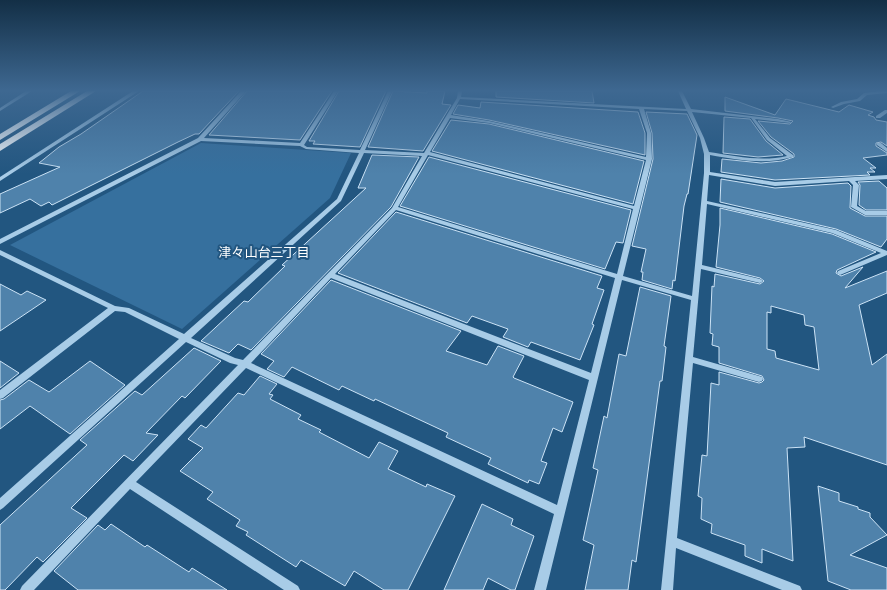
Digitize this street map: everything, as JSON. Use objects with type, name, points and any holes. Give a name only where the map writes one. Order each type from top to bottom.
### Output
[{"type":"highway","points":[[0,138],[32,119]]},
{"type":"highway","points":[[0,148],[51,119]]},
{"type":"street","points":[[0,179],[94,119]]},
{"type":"street","points":[[0,242],[200,139],[219,119]]},
{"type":"street","points":[[301,145],[318,119]]},
{"type":"street","points":[[0,505],[339,200],[377,119]]},
{"type":"street","points":[[26,590],[246,364],[394,208],[447,119]]},
{"type":"street","points":[[465,119],[489,122],[649,159]]},
{"type":"street","points":[[540,590],[649,159],[649,133],[644,119]]},
{"type":"street","points":[[667,590],[707,173],[707,152],[693,119]]},
{"type":"street","points":[[707,152],[756,160],[770,160],[791,156],[770,142],[762,134],[753,119]]},
{"type":"street","points":[[764,119],[790,122]]},
{"type":"street","points":[[200,139],[301,145],[306,148],[426,154],[637,208]]},
{"type":"street","points":[[879,144],[887,150]]},
{"type":"street","points":[[707,173],[775,184],[887,177]]},
{"type":"street","points":[[850,180],[856,185],[854,207],[865,213],[887,213]]},
{"type":"street","points":[[704,202],[834,231],[887,253]]},
{"type":"street","points":[[394,208],[695,299]]},
{"type":"street","points":[[0,252],[114,308],[126,310],[233,361],[246,364],[560,512]]},
{"type":"street","points":[[840,273],[887,253]]},
{"type":"street","points":[[698,266],[760,281]]},
{"type":"street","points":[[330,276],[594,378]]},
{"type":"street","points":[[0,395],[114,308]]},
{"type":"street","points":[[689,359],[759,379]]},
{"type":"street","points":[[129,483],[294,590]]},
{"type":"street","points":[[671,541],[796,590]]},
{"type":"shaded area","points":[[201,143],[351,153],[330,198],[182,329],[10,245]]},
{"type":"building","points":[[103,119],[213,119],[199,134],[195,134],[178,142],[52,205],[49,202],[41,206],[30,199],[0,213],[0,194],[60,167],[39,163],[59,147]]},
{"type":"building","points":[[223,119],[314,119],[300,140],[209,135]]},
{"type":"building","points":[[322,119],[373,119],[360,147],[313,144],[315,141],[309,141]]},
{"type":"building","points":[[381,119],[443,119],[423,151],[368,147]]},
{"type":"building","points":[[480,119],[640,119],[645,133],[645,155]]},
{"type":"building","points":[[648,119],[689,119],[697,135],[688,194],[684,206],[675,281],[673,280],[672,289],[642,280],[643,272],[641,272],[646,249],[632,246],[653,159],[652,133]]},
{"type":"building","points":[[724,119],[744,119],[750,119],[766,141],[783,155],[758,157],[723,153]]},
{"type":"building","points":[[781,119],[875,119],[887,122],[887,146],[881,142],[876,143],[876,146],[887,153],[887,155],[863,158],[876,168],[870,168],[875,172],[867,172],[870,175],[775,180],[721,172],[722,159],[761,163],[782,161],[794,157],[794,154],[771,137],[758,121],[790,124],[793,121]]},
{"type":"building","points":[[451,120],[489,124],[644,161],[633,204],[432,151]]},
{"type":"building","points":[[372,155],[419,157],[391,207],[251,350],[238,344],[229,353],[201,341],[244,301],[248,302],[285,266],[282,265],[366,188],[358,188]]},
{"type":"building","points":[[429,157],[631,210],[623,243],[616,242],[605,269],[400,206]]},
{"type":"building","points":[[721,179],[775,188],[848,183],[851,186],[850,208],[865,216],[887,216],[887,239],[881,247],[836,229],[720,202]]},
{"type":"building","points":[[879,181],[887,188],[887,210],[866,210],[859,205],[860,185],[858,182]]},
{"type":"building","points":[[720,208],[832,234],[876,252],[837,270],[836,273],[841,276],[863,267],[845,288],[887,271],[887,293],[859,305],[872,365],[887,354],[887,465],[804,437],[805,447],[787,448],[793,561],[762,549],[762,563],[745,556],[745,545],[711,533],[712,524],[701,519],[702,498],[698,496],[702,455],[707,456],[711,383],[719,385],[719,372],[759,383],[764,380],[762,376],[719,363],[719,347],[712,345],[713,334],[710,333],[712,286],[714,287],[715,274],[760,284],[764,281],[760,278],[716,267]],"holes":[[[771,306],[804,315],[805,325],[814,327],[819,370],[776,358],[775,351],[767,349],[767,312],[771,313]]]},
{"type":"building","points":[[396,212],[602,276],[597,288],[604,290],[592,324],[594,325],[580,360],[531,342],[528,347],[503,337],[508,329],[472,316],[467,323],[338,273]]},
{"type":"building","points":[[331,280],[461,331],[446,351],[487,365],[498,346],[524,356],[513,377],[514,378],[573,402],[562,432],[553,428],[541,461],[547,463],[539,484],[529,480],[528,483],[488,464],[491,458],[446,437],[448,433],[375,399],[374,401],[342,386],[339,390],[292,367],[284,377],[267,369],[274,361],[261,354]]},
{"type":"building","points":[[0,284],[21,295],[27,291],[46,300],[0,331]]},
{"type":"building","points":[[640,287],[671,296],[664,346],[666,347],[662,381],[660,381],[636,562],[632,560],[628,590],[585,590],[594,545],[583,540],[598,470],[593,468],[604,416],[607,418],[619,354],[626,356]]},
{"type":"building","points":[[194,348],[221,361],[185,398],[182,396],[146,433],[158,435],[133,461],[124,455],[71,508],[87,518],[43,562],[37,557],[5,590],[0,590],[0,525],[87,445],[80,440],[135,391],[142,395]]},
{"type":"building","points":[[0,361],[19,373],[0,388]]},
{"type":"building","points":[[90,361],[125,385],[70,434],[30,406],[0,429],[0,400],[4,399],[29,380],[49,392]]},
{"type":"building","points":[[260,376],[277,384],[269,394],[273,395],[270,399],[301,415],[298,419],[321,430],[319,432],[369,458],[379,442],[398,451],[388,469],[426,487],[427,484],[455,496],[408,590],[384,590],[354,571],[345,586],[301,560],[296,567],[246,535],[248,532],[236,526],[240,520],[207,499],[213,492],[180,471],[203,448],[188,439],[201,425],[206,428],[238,393],[244,395]]},
{"type":"building","points":[[818,486],[839,493],[839,501],[858,507],[858,509],[870,513],[870,517],[887,535],[850,555],[887,568],[887,590],[851,590],[828,581]]},
{"type":"building","points":[[482,504],[513,519],[511,525],[534,536],[515,590],[511,590],[488,578],[483,590],[444,590]]},
{"type":"building","points":[[111,524],[145,547],[147,545],[189,572],[192,568],[227,590],[78,590],[54,571],[98,525],[105,530]]},
{"type":"district","name":"津々山台三丁目","points":[[264,252]]}]
